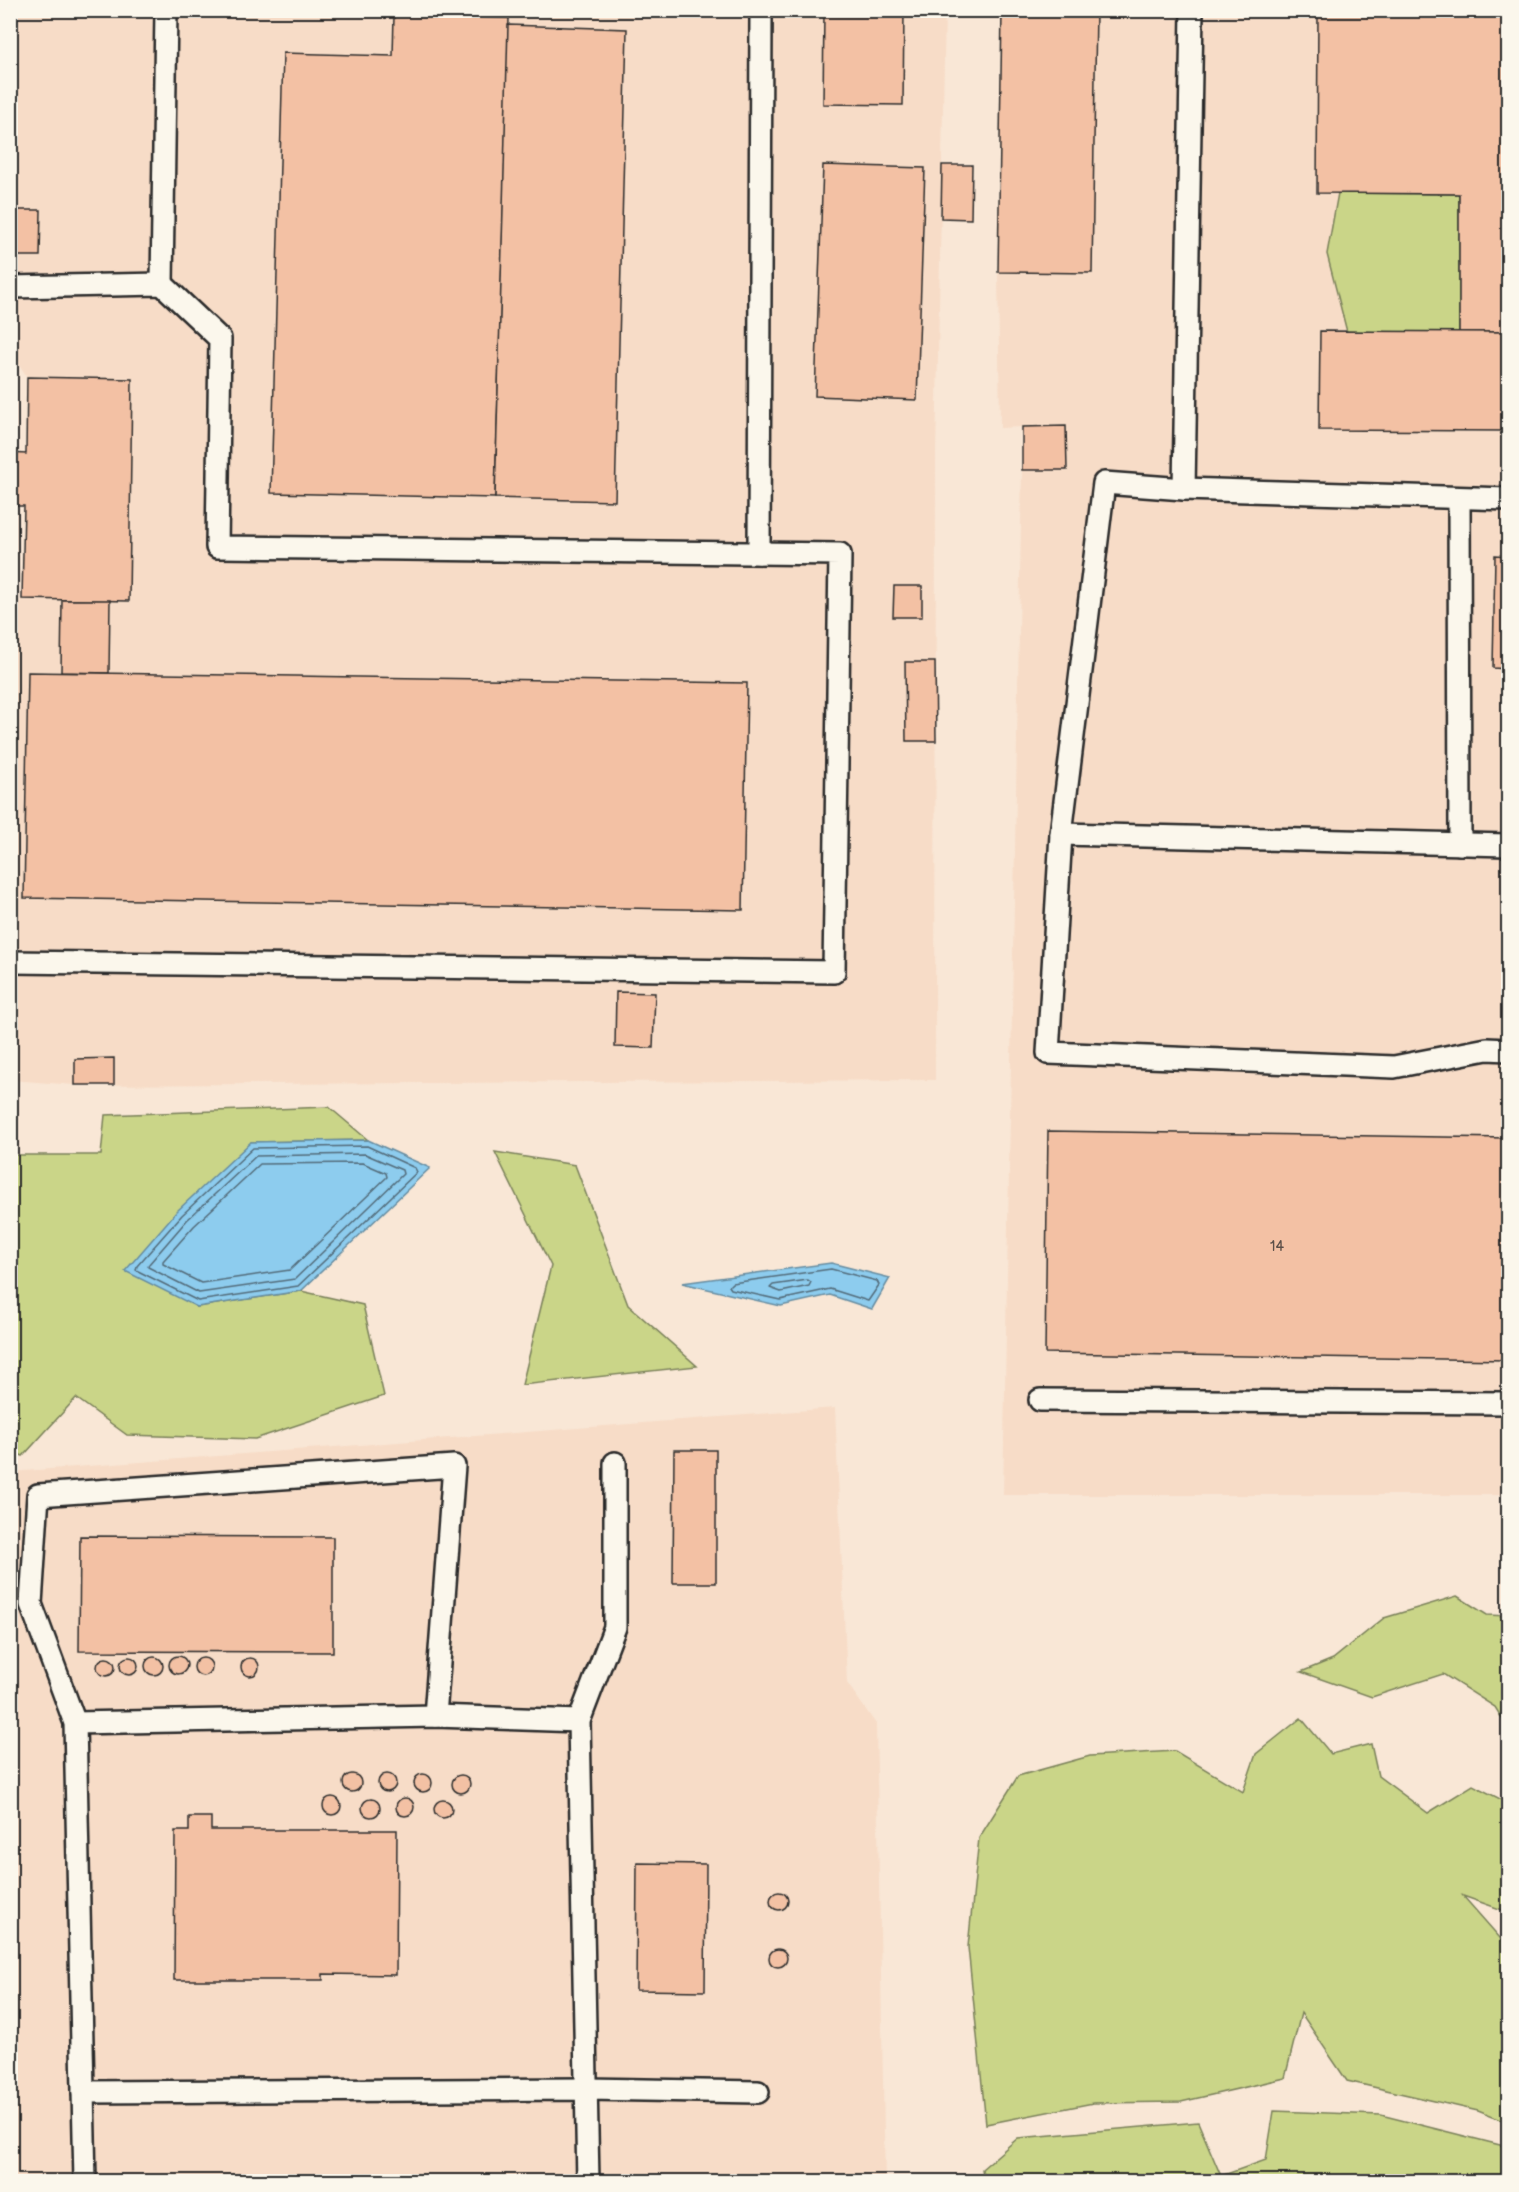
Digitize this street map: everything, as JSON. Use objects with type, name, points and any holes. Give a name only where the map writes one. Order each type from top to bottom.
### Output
[{"type":"lane","points":[[162,284],[166,10]]},
{"type":"lane","points":[[759,553],[762,10]]},
{"type":"lane","points":[[1184,489],[1192,10]]},
{"type":"lane","points":[[10,287],[162,284],[220,339],[217,546],[840,554],[834,972],[10,962]]},
{"type":"lane","points":[[1509,499],[1184,489],[1104,483],[1061,834],[1048,1053],[1394,1067],[1487,1049],[1509,1050]]},
{"type":"lane","points":[[1459,498],[1460,844]]},
{"type":"lane","points":[[1061,834],[1509,845]]},
{"type":"lane","points":[[1040,1400],[1509,1402]]},
{"type":"lane","points":[[588,2181],[579,1721],[615,1627],[615,1463]]},
{"type":"lane","points":[[85,2181],[75,1723],[31,1604],[38,1495],[454,1466],[435,1716]]},
{"type":"lane","points":[[75,1723],[435,1716],[579,1721]]},
{"type":"lane","points":[[83,2092],[587,2089],[758,2092]]},
{"type":"shaded area","points":[[11,11],[945,11],[936,454],[935,1080],[75,1085],[11,1080],[10,616],[22,599],[24,507],[11,506],[10,453],[26,453],[27,377],[11,351]]},
{"type":"shaded area","points":[[1002,11],[1508,11],[1508,1495],[1003,1495],[1022,427],[1000,428],[998,272]]},
{"type":"shaded area","points":[[835,1408],[847,1683],[876,1724],[885,2181],[11,2182],[11,1472]]},
{"type":"green space","points":[[1338,193],[1459,194],[1459,332],[1347,332],[1327,254]]},
{"type":"green space","points":[[329,1107],[368,1140],[251,1142],[197,1307],[301,1291],[363,1305],[384,1396],[255,1439],[127,1435],[76,1398],[23,1456],[11,1451],[10,1155],[101,1155],[105,1115]]},
{"type":"green space","points":[[495,1152],[575,1165],[628,1305],[697,1366],[522,1385],[551,1266]]},
{"type":"green space","points":[[1457,1596],[1487,1615],[1508,1616],[1508,1728],[1495,1707],[1443,1674],[1372,1697],[1301,1672],[1333,1659],[1384,1618]]},
{"type":"green space","points":[[1301,1718],[1331,1754],[1371,1744],[1378,1776],[1428,1813],[1473,1785],[1508,1803],[1508,1912],[1463,1896],[1508,1947],[1508,2123],[1478,2111],[1347,2081],[1301,2013],[1285,2078],[1181,2102],[1093,2103],[986,2124],[968,1947],[979,1838],[1018,1776],[1090,1756],[1175,1751],[1243,1792],[1256,1754]]},
{"type":"green space","points":[[1274,2111],[1381,2115],[1500,2145],[1508,2148],[1508,2181],[984,2181],[982,2169],[1018,2138],[1198,2122],[1221,2176],[1266,2160]]},
{"type":"water","points":[[368,1140],[430,1168],[301,1291],[197,1307],[125,1271],[177,1211],[251,1142]]},
{"type":"water","points":[[831,1263],[890,1278],[872,1309],[830,1295],[781,1306],[682,1283]]},
{"type":"building","points":[[824,10],[904,10],[903,105],[823,104]]},
{"type":"building","points":[[1002,10],[1096,10],[1092,273],[998,272]]},
{"type":"building","points":[[1318,10],[1508,10],[1508,332],[1459,332],[1459,194],[1317,193]]},
{"type":"building","points":[[394,15],[509,18],[495,498],[271,493],[283,53],[393,56]]},
{"type":"building","points":[[508,25],[627,29],[615,501],[495,498]]},
{"type":"building","points":[[823,165],[925,168],[917,400],[815,396]]},
{"type":"building","points":[[942,165],[972,165],[971,219],[941,218]]},
{"type":"building","points":[[10,210],[41,210],[40,256],[10,256]]},
{"type":"building","points":[[1320,331],[1508,332],[1508,431],[1319,430]]},
{"type":"building","points":[[27,377],[132,379],[129,601],[22,599],[24,506],[10,506],[10,453],[26,454]]},
{"type":"building","points":[[1066,426],[1067,470],[1022,470],[1022,427]]},
{"type":"building","points":[[1495,555],[1508,556],[1508,669],[1493,668]]},
{"type":"building","points":[[894,586],[922,586],[922,617],[893,617]]},
{"type":"building","points":[[62,600],[110,600],[109,673],[61,672]]},
{"type":"building","points":[[905,662],[935,662],[936,741],[906,741]]},
{"type":"building","points":[[28,672],[747,683],[743,910],[24,898]]},
{"type":"building","points":[[616,992],[655,993],[653,1048],[615,1047]]},
{"type":"building","points":[[114,1058],[114,1085],[75,1085],[75,1059]]},
{"type":"building","points":[[1048,1131],[1508,1138],[1508,1360],[1045,1353]]},
{"type":"building","points":[[674,1450],[716,1450],[716,1583],[673,1583]]},
{"type":"building","points":[[80,1536],[333,1537],[333,1652],[79,1651]]},
{"type":"building","points":[[178,1656],[184,1659],[187,1665],[184,1671],[178,1674],[172,1671],[169,1665],[172,1659]]},
{"type":"building","points":[[129,1657],[135,1660],[138,1666],[135,1672],[129,1675],[123,1672],[120,1666],[123,1660]]},
{"type":"building","points":[[154,1657],[160,1660],[163,1666],[160,1672],[154,1675],[148,1672],[145,1666],[148,1660]]},
{"type":"building","points":[[106,1658],[112,1661],[115,1667],[112,1673],[106,1676],[100,1673],[97,1667],[100,1661]]},
{"type":"building","points":[[203,1658],[209,1661],[212,1667],[209,1673],[203,1676],[197,1673],[194,1667],[197,1661]]},
{"type":"building","points":[[250,1658],[256,1661],[259,1667],[256,1673],[250,1676],[244,1673],[241,1667],[244,1661]]},
{"type":"building","points":[[352,1774],[358,1777],[361,1783],[358,1789],[352,1792],[346,1789],[343,1783],[346,1777]]},
{"type":"building","points":[[387,1774],[393,1777],[396,1783],[393,1789],[387,1792],[381,1789],[378,1783],[381,1777]]},
{"type":"building","points":[[423,1774],[429,1777],[432,1783],[429,1789],[423,1792],[417,1789],[414,1783],[417,1777]]},
{"type":"building","points":[[461,1775],[467,1778],[470,1784],[467,1790],[461,1793],[455,1790],[452,1784],[455,1778]]},
{"type":"building","points":[[332,1797],[338,1800],[341,1806],[338,1812],[332,1815],[326,1812],[323,1806],[326,1800]]},
{"type":"building","points":[[405,1798],[411,1801],[414,1807],[411,1813],[405,1816],[399,1813],[396,1807],[399,1801]]},
{"type":"building","points":[[371,1799],[377,1802],[380,1808],[377,1814],[371,1817],[365,1814],[362,1808],[365,1802]]},
{"type":"building","points":[[443,1800],[449,1803],[452,1809],[449,1815],[443,1818],[437,1815],[434,1809],[437,1803]]},
{"type":"building","points":[[189,1817],[211,1817],[211,1830],[397,1830],[396,1975],[323,1974],[323,1980],[174,1980],[175,1831],[189,1831]]},
{"type":"building","points":[[637,1863],[706,1864],[705,1991],[636,1990]]},
{"type":"building","points":[[779,1892],[785,1895],[788,1901],[785,1907],[779,1910],[773,1907],[770,1901],[773,1895]]},
{"type":"building","points":[[778,1949],[784,1952],[787,1958],[784,1964],[778,1967],[772,1964],[769,1958],[772,1952]]}]
